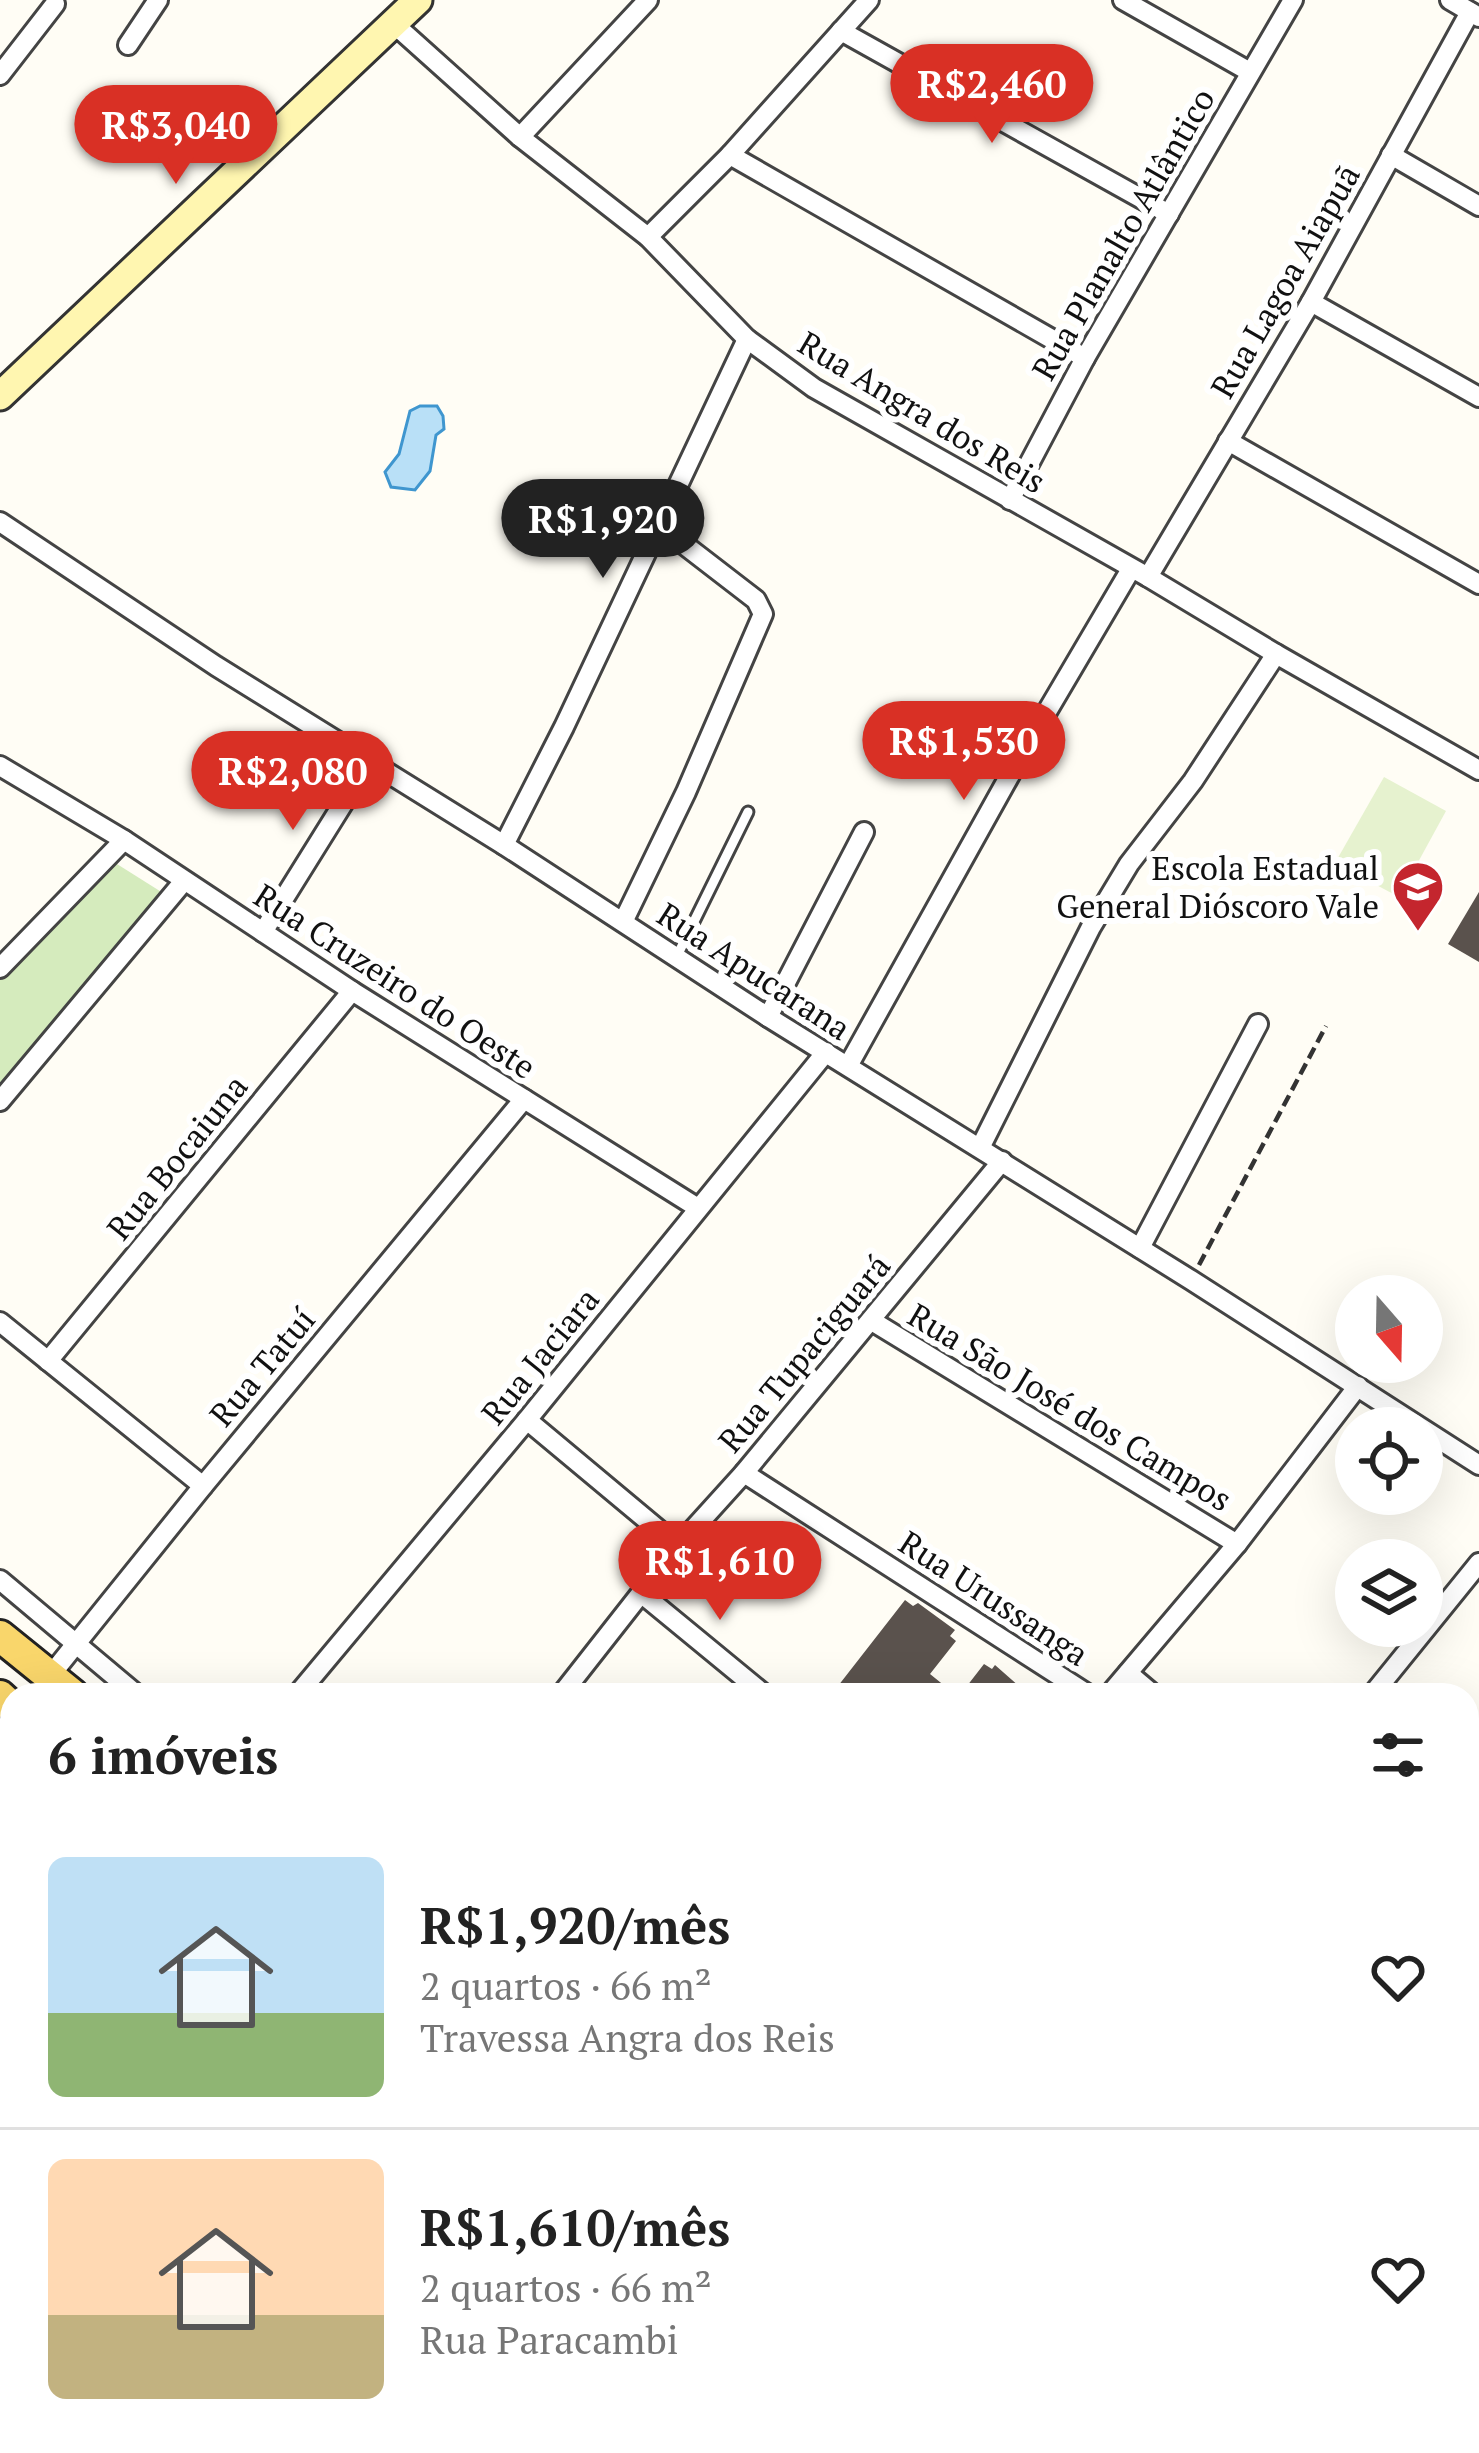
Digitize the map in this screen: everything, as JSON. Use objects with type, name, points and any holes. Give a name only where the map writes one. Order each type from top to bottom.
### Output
[{"type":"main road","points":[[0,1636],[57,1683]]},
{"type":"street","points":[[128,45],[158,0]]},
{"type":"street","points":[[520,137],[648,0]]},
{"type":"street","points":[[648,236],[730,155],[869,0]]},
{"type":"street","points":[[1124,0],[1250,72]]},
{"type":"street","name":"Rua Planalto Atlântico","points":[[1010,500],[1085,358],[1293,0]]},
{"type":"street","points":[[1450,0],[1475,14]]},
{"type":"street","points":[[0,75],[55,4]]},
{"type":"street","points":[[0,396],[407,8]]},
{"type":"street","name":"Rua Angra dos Reis","points":[[407,8],[520,137],[648,236],[747,339],[814,388],[1479,770]]},
{"type":"street","name":"Rua Lagoa Aiapuã","points":[[848,1066],[1015,766],[1228,441],[1475,14]]},
{"type":"street","points":[[842,32],[1168,214]]},
{"type":"street","points":[[730,155],[1085,358]]},
{"type":"street","points":[[1391,155],[1479,206]]},
{"type":"street","points":[[1311,302],[1479,397]]},
{"type":"street","points":[[503,845],[564,727],[747,339]]},
{"type":"street","points":[[1228,441],[1479,584]]},
{"type":"street","name":"Rua Apucarana","points":[[0,522],[216,666],[1479,1465]]},
{"type":"street","points":[[623,922],[762,620],[756,600],[660,526]]},
{"type":"street","points":[[980,1148],[1119,880],[1193,781],[1276,654]]},
{"type":"street","points":[[263,932],[369,762]]},
{"type":"street","name":"Rua Cruzeiro do Oeste","points":[[0,766],[124,840],[352,991],[698,1208]]},
{"type":"street","points":[[768,1017],[864,832]]},
{"type":"street","points":[[0,968],[124,840]]},
{"type":"street","points":[[0,1101],[184,881]]},
{"type":"street","name":"Rua Bocaiuna","points":[[48,1361],[352,991]]},
{"type":"street","points":[[1140,1248],[1258,1024]]},
{"type":"street","name":"Rua Jaciara","points":[[307,1683],[826,1052]]},
{"type":"street","name":"Rua Tatuí","points":[[62,1683],[77,1643],[524,1100]]},
{"type":"street","name":"Rua Tupaciguará","points":[[570,1683],[677,1546],[744,1473],[1002,1161]]},
{"type":"street","name":"Rua São José dos Campos","points":[[872,1321],[1237,1544]]},
{"type":"street","points":[[0,1322],[203,1486]]},
{"type":"street","points":[[1118,1683],[1237,1544],[1358,1386]]},
{"type":"street","points":[[527,1420],[677,1546]]},
{"type":"street","name":"Rua Urussanga","points":[[744,1473],[1071,1683]]},
{"type":"street","points":[[1382,1683],[1479,1563]]},
{"type":"street","points":[[0,1580],[123,1683]]},
{"type":"street","points":[[641,1593],[750,1683]]},
{"type":"street","points":[[1127,1673],[1139,1683]]},
{"type":"lane","points":[[676,958],[748,812]]},
{"type":"path","points":[[1191,1280],[1326,1026]]},
{"type":"green space","points":[[1384,777],[1446,811],[1399,897],[1335,863]]},
{"type":"green space","points":[[109,859],[163,893],[0,1095],[0,980]]},
{"type":"water","points":[[437,406],[443,416],[444,429],[436,435],[430,471],[415,490],[391,487],[385,472],[399,454],[410,411]]},
{"type":"building","points":[[1479,892],[1479,962],[1448,944]]},
{"type":"building","points":[[905,1600],[913,1606],[918,1603],[955,1630],[950,1636],[956,1641],[930,1674],[941,1683],[840,1683]]},
{"type":"building","points":[[984,1664],[992,1669],[995,1665],[1015,1683],[969,1683]]},
{"type":"place","name":"Escola Estadual General Dióscoro Vale","points":[[1418,933]]}]
